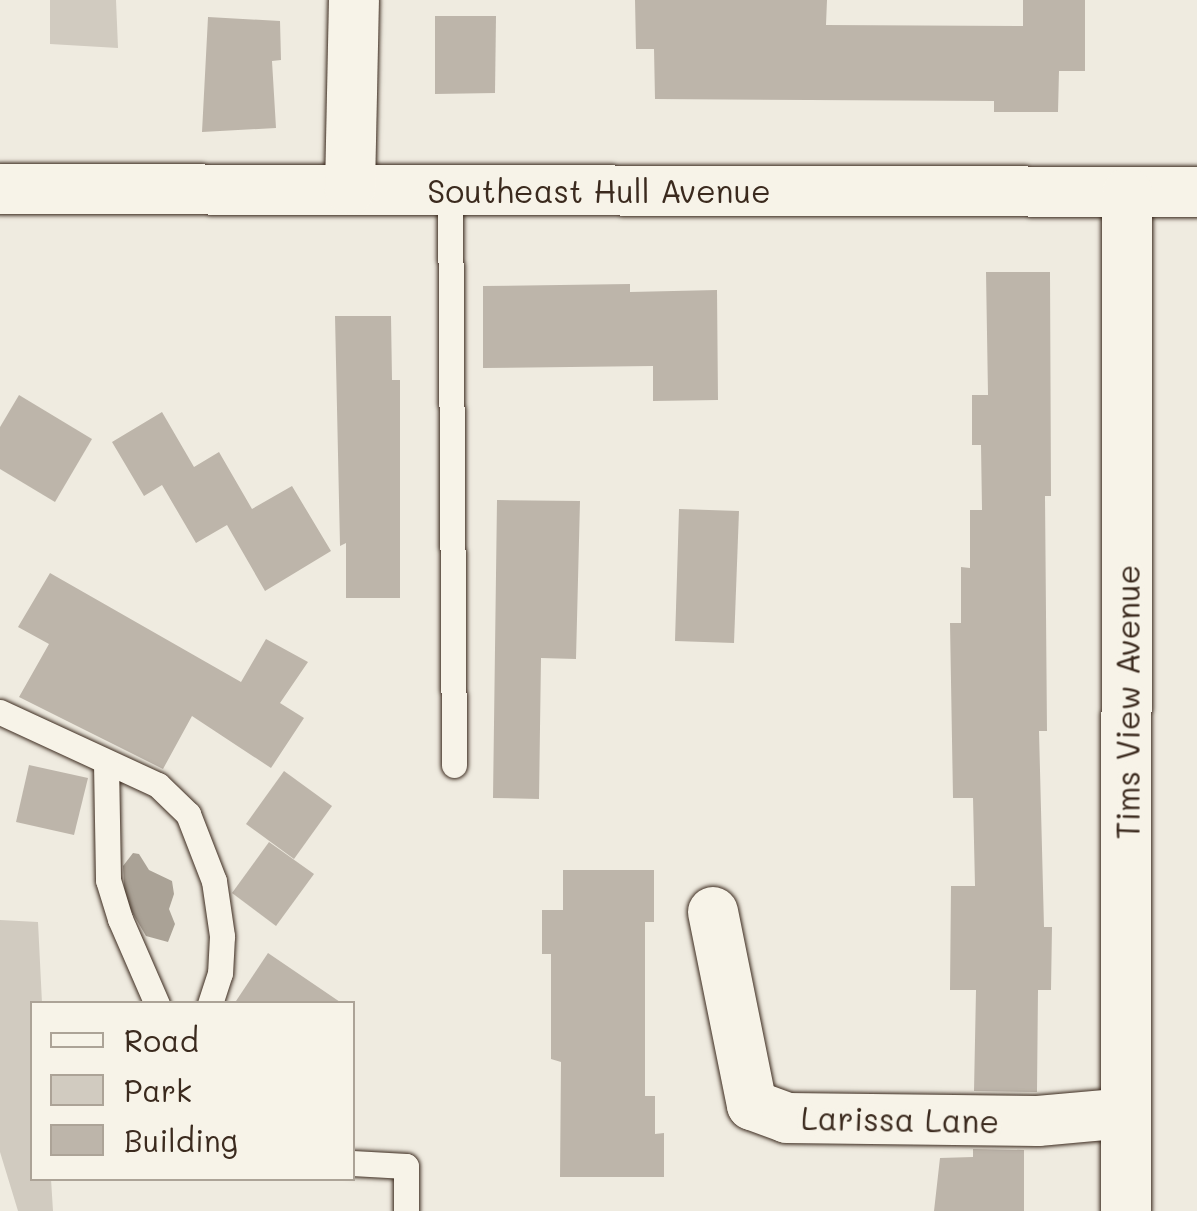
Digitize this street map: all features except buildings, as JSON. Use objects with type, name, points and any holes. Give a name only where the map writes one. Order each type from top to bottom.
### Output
[{"type":"street","points":[[350,189],[354,0]]},
{"type":"street","name":"Southeast Hull Avenue","points":[[0,190],[1197,192]]},
{"type":"street","name":"Tims View Avenue","points":[[1126,1211],[1127,192]]},
{"type":"street","name":"Larissa Lane","points":[[713,912],[752,1105],[788,1118],[1038,1121],[1126,1112]]},
{"type":"lane","points":[[450,189],[454,765]]},
{"type":"lane","points":[[0,712],[158,786],[188,814],[204,850],[222,936],[220,973],[211,1001]]},
{"type":"lane","points":[[106,763],[108,880],[120,919],[156,1001]]},
{"type":"lane","points":[[355,1162],[406,1166],[406,1211]]},
{"type":"green space","points":[[50,0],[116,0],[118,48],[50,44]]},
{"type":"green space","points":[[0,920],[38,922],[42,1001],[30,1001],[30,1181],[51,1181],[53,1211],[18,1211],[0,1152]]},
{"type":"shaded area","points":[[133,853],[139,854],[149,870],[172,881],[174,894],[169,909],[175,924],[168,942],[146,936],[125,900],[123,866]]}]
